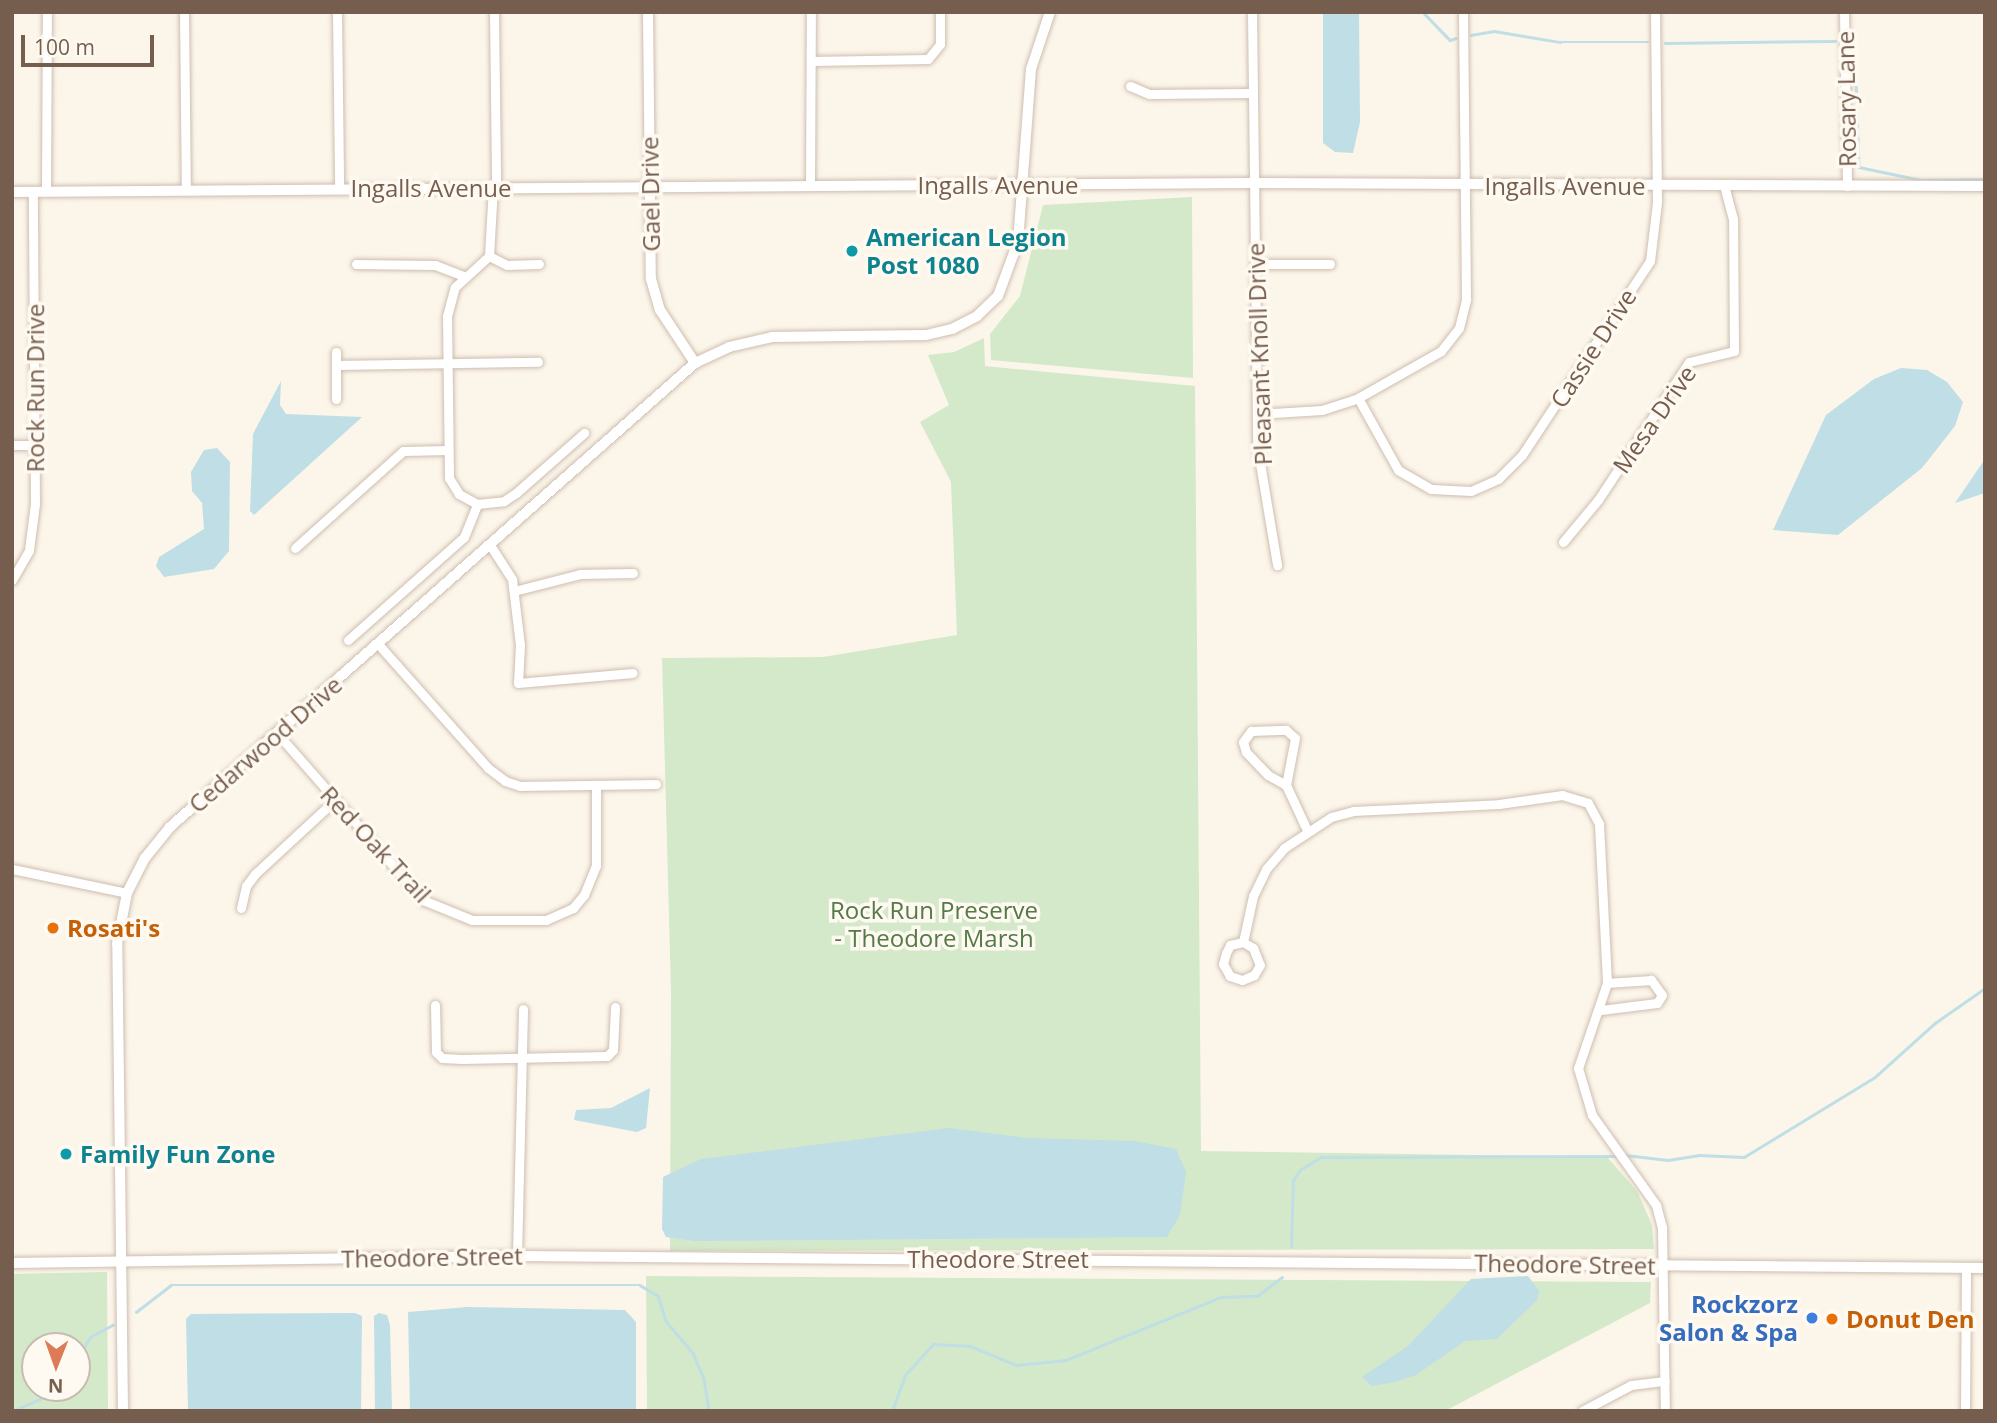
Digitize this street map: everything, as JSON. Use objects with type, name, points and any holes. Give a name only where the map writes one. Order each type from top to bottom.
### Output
[{"type":"street","points":[[46,191],[47,12]]},
{"type":"street","points":[[184,12],[186,189]]},
{"type":"street","points":[[337,12],[339,188]]},
{"type":"street","points":[[494,12],[495,187],[489,256],[464,276],[449,300],[449,478],[459,494],[477,505],[504,501],[584,433]]},
{"type":"street","name":"Gael Drive","points":[[648,12],[651,279],[660,310],[695,363]]},
{"type":"street","points":[[810,186],[811,12]]},
{"type":"street","points":[[811,61],[928,59],[940,44],[940,12]]},
{"type":"street","name":"Cedarwood Drive","points":[[123,1411],[117,944],[127,893],[145,858],[170,827],[695,363],[729,347],[772,337],[926,335],[952,329],[977,316],[998,296],[1010,270],[1018,242],[1031,69],[1050,12]]},
{"type":"street","name":"Pleasant Knoll Drive","points":[[1252,12],[1257,445],[1278,565]]},
{"type":"street","points":[[1257,414],[1322,410],[1358,398],[1441,351],[1459,328],[1466,299],[1463,12]]},
{"type":"street","name":"Cassie Drive","points":[[1358,398],[1385,452],[1414,482],[1449,493],[1471,491],[1497,479],[1522,455],[1650,261],[1656,237],[1655,12]]},
{"type":"street","name":"Rosary Lane","points":[[1844,12],[1847,186]]},
{"type":"street","points":[[1130,86],[1149,94],[1252,93]]},
{"type":"street","name":"Ingalls Avenue","points":[[12,192],[1253,183],[1465,186],[1985,186]]},
{"type":"street","name":"Mesa Drive","points":[[1563,542],[1598,500],[1689,362],[1734,351],[1735,245],[1724,185]]},
{"type":"street","name":"Rock Run Drive","points":[[12,580],[29,550],[33,530],[33,191]]},
{"type":"street","points":[[489,256],[507,265],[539,264]]},
{"type":"street","points":[[356,264],[435,265],[464,276]]},
{"type":"street","points":[[1256,264],[1330,264]]},
{"type":"street","points":[[335,400],[336,352]]},
{"type":"street","points":[[336,365],[538,362]]},
{"type":"street","points":[[12,445],[35,445]]},
{"type":"street","points":[[295,548],[403,451],[448,450]]},
{"type":"street","points":[[348,640],[464,537],[477,505]]},
{"type":"street","points":[[490,545],[507,567],[514,591],[520,645],[518,683],[633,673]]},
{"type":"street","points":[[514,591],[580,574],[633,572]]},
{"type":"street","points":[[378,644],[488,768],[505,781],[520,786],[656,785]]},
{"type":"street","points":[[1286,785],[1268,775],[1246,752],[1243,742],[1251,731],[1286,730],[1294,738],[1286,785],[1307,830]]},
{"type":"street","name":"Red Oak Trail","points":[[276,733],[423,900],[440,910],[472,920],[546,920],[573,908],[591,882],[596,866],[596,785]]},
{"type":"street","points":[[1243,942],[1254,896],[1266,869],[1307,830],[1353,811],[1574,796],[1588,803],[1599,824],[1606,984],[1601,1010],[1578,1068],[1592,1115],[1656,1205],[1665,1265],[1665,1411]]},
{"type":"street","points":[[241,908],[246,886],[255,874],[335,800]]},
{"type":"street","points":[[12,869],[127,893]]},
{"type":"street","points":[[1243,942],[1254,948],[1260,965],[1254,975],[1242,980],[1230,976],[1223,964],[1230,945],[1243,942]]},
{"type":"street","points":[[1601,1010],[1657,1003],[1662,995],[1651,979],[1606,984]]},
{"type":"street","points":[[435,1005],[436,1052],[442,1058],[607,1056],[613,1050],[615,1007]]},
{"type":"street","points":[[517,1256],[524,1058],[523,1009]]},
{"type":"street","name":"Theodore Street","points":[[12,1263],[517,1256],[1985,1268]]},
{"type":"street","points":[[1965,1411],[1966,1268]]},
{"type":"street","points":[[1582,1411],[1631,1385],[1665,1381]]},
{"type":"green space","points":[[1192,197],[1193,378],[991,360],[990,334],[1020,296],[1043,205]]},
{"type":"green space","name":"Rock Run Preserve - Theodore Marsh","points":[[984,338],[985,366],[1195,386],[1201,1151],[1607,1157],[1637,1191],[1652,1225],[1654,1249],[670,1251],[671,991],[662,658],[823,657],[957,635],[951,482],[920,422],[949,405],[928,355],[954,352]]},
{"type":"green space","points":[[107,1272],[108,1411],[12,1411],[12,1274]]},
{"type":"green space","points":[[646,1276],[1651,1282],[1650,1303],[1445,1411],[647,1411]]},
{"type":"water","points":[[1323,12],[1359,12],[1360,122],[1353,153],[1335,152],[1323,143]]},
{"type":"water","points":[[1901,368],[1927,370],[1947,382],[1963,402],[1955,426],[1922,468],[1838,535],[1773,530],[1826,415],[1874,379]]},
{"type":"water","points":[[281,381],[280,405],[286,414],[362,417],[254,515],[250,511],[253,434]]},
{"type":"water","points":[[217,448],[230,462],[229,551],[214,569],[164,577],[156,566],[159,557],[204,529],[202,503],[192,491],[191,472],[204,450]]},
{"type":"water","points":[[1985,459],[1985,493],[1955,503]]},
{"type":"water","points":[[650,1088],[646,1128],[637,1132],[574,1120],[576,1110],[611,1108]]},
{"type":"water","points":[[949,1128],[1027,1138],[1135,1141],[1176,1149],[1186,1172],[1180,1215],[1167,1237],[695,1241],[666,1237],[662,1229],[663,1177],[701,1159]]},
{"type":"water","points":[[1528,1276],[1539,1291],[1537,1300],[1497,1339],[1465,1341],[1416,1375],[1395,1382],[1372,1386],[1362,1377],[1408,1346],[1471,1279]]},
{"type":"water","points":[[467,1307],[625,1310],[636,1322],[636,1411],[410,1411],[408,1312]]},
{"type":"water","points":[[355,1313],[362,1316],[361,1411],[188,1411],[186,1319],[191,1314]]},
{"type":"water","points":[[379,1313],[387,1315],[390,1325],[392,1411],[375,1411],[374,1316]]},
{"type":"waterway","points":[[1423,12],[1450,40],[1456,38]]},
{"type":"waterway","points":[[1471,35],[1494,31],[1560,42],[1648,42]]},
{"type":"waterway","points":[[1665,43],[1835,41]]},
{"type":"waterway","points":[[1855,51],[1859,167],[1921,180],[1985,179]]},
{"type":"waterway","points":[[1625,1155],[1668,1160],[1698,1155],[1744,1157],[1875,1077],[1935,1023],[1985,988]]},
{"type":"waterway","points":[[1291,1247],[1293,1180],[1300,1170],[1321,1157],[1618,1156]]},
{"type":"waterway","points":[[892,1411],[905,1375],[933,1344],[970,1346],[1016,1365],[1066,1360],[1221,1297],[1257,1296],[1282,1277]]},
{"type":"waterway","points":[[136,1312],[171,1285],[640,1285],[658,1296],[666,1321],[693,1353],[704,1379],[709,1411]]},
{"type":"waterway","points":[[91,1336],[113,1325]]},
{"type":"waterway","points":[[12,1411],[33,1402]]},
{"type":"place","name":"American Legion Post 1080","points":[[852,251]]},
{"type":"place","name":"Rosati's","points":[[53,928]]},
{"type":"place","name":"Family Fun Zone","points":[[66,1154]]},
{"type":"place","name":"Rockzorz Salon & Spa","points":[[1812,1318]]},
{"type":"place","name":"Donut Den","points":[[1832,1319]]}]
